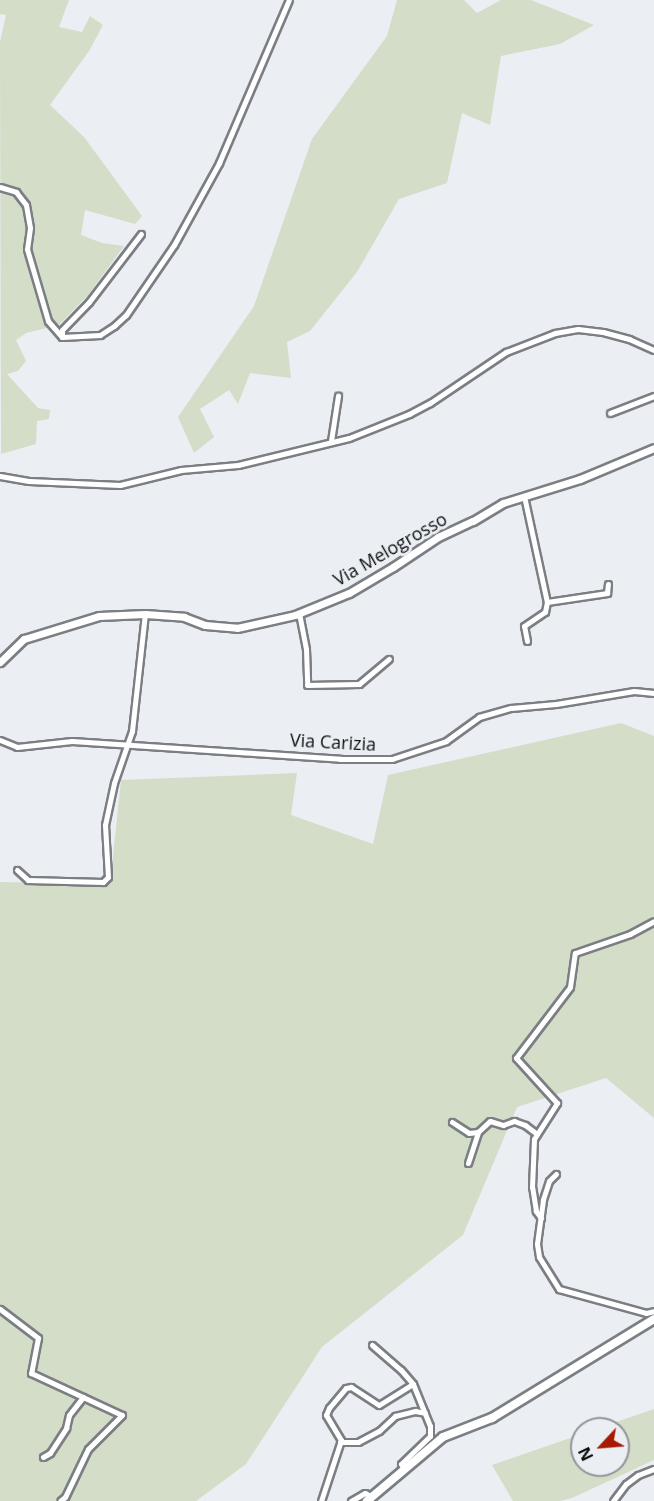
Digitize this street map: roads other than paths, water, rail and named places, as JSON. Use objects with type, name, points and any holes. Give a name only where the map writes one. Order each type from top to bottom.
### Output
[{"type":"main road","points":[[370,1499],[443,1437],[492,1418],[654,1319]]},
{"type":"street","points":[[62,337],[100,335],[114,326],[126,315],[174,245],[219,163],[289,0]]},
{"type":"street","points":[[0,187],[16,192],[26,206],[30,228],[27,249],[48,321],[62,337]]},
{"type":"street","points":[[62,337],[62,330],[89,302],[141,234]]},
{"type":"street","points":[[0,476],[29,481],[120,485],[181,470],[238,465],[349,438],[409,414],[446,393],[506,352],[555,333],[578,329],[603,332],[629,339],[654,350]]},
{"type":"street","points":[[331,441],[338,396]]},
{"type":"street","points":[[610,413],[654,396]]},
{"type":"street","name":"Via Melogrosso","points":[[0,663],[24,639],[99,616],[145,614],[184,617],[205,624],[237,628],[298,613],[349,593],[438,537],[473,521],[503,503],[580,479],[654,448]]},
{"type":"street","points":[[524,496],[547,602],[545,612],[524,626],[527,641]]},
{"type":"street","points":[[547,602],[607,593],[608,584]]},
{"type":"street","points":[[298,613],[306,649],[308,685],[359,684],[389,659]]},
{"type":"street","points":[[17,870],[28,880],[103,882],[108,877],[105,825],[114,783],[129,745],[138,693],[145,614]]},
{"type":"street","name":"Via Carizia","points":[[0,740],[17,747],[72,741],[340,759],[392,759],[446,741],[479,717],[511,708],[556,704],[634,691],[654,693]]},
{"type":"street","points":[[541,1218],[536,1211],[531,1164],[537,1134],[557,1103],[516,1058],[570,987],[575,953],[630,934],[654,921]]},
{"type":"street","points":[[468,1164],[478,1132],[490,1121],[503,1125],[514,1121],[525,1125],[537,1134]]},
{"type":"street","points":[[452,1122],[469,1133],[478,1132]]},
{"type":"street","points":[[556,1174],[549,1181],[537,1244],[539,1257],[559,1289],[646,1313],[654,1311]]},
{"type":"street","points":[[0,1310],[38,1338],[31,1373],[122,1415],[88,1449],[65,1497],[60,1501]]},
{"type":"street","points":[[372,1345],[401,1370],[413,1384],[430,1426],[430,1436],[401,1464],[404,1468]]},
{"type":"street","points":[[321,1501],[340,1442],[326,1415],[329,1407],[346,1388],[351,1387],[379,1405],[413,1384]]},
{"type":"street","points":[[43,1457],[50,1453],[66,1428],[69,1415],[83,1397]]},
{"type":"street","points":[[340,1442],[358,1442],[379,1431],[395,1416],[415,1411],[425,1413]]},
{"type":"street","points":[[613,1501],[626,1484],[639,1475],[654,1470]]},
{"type":"street","points":[[351,1501],[365,1493],[370,1499]]}]
